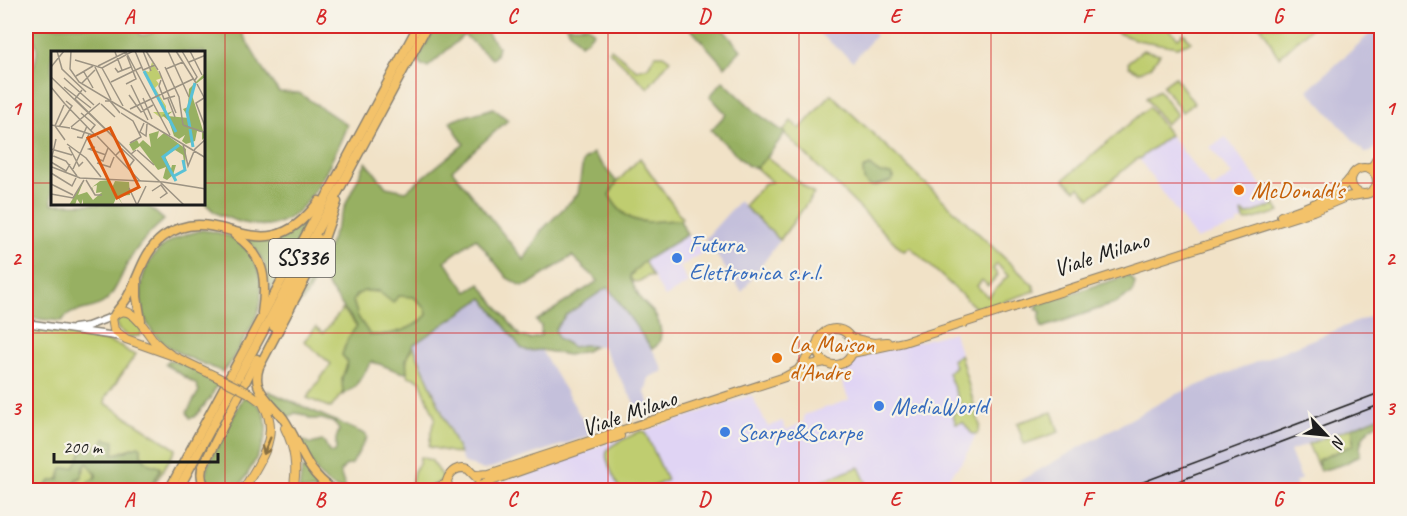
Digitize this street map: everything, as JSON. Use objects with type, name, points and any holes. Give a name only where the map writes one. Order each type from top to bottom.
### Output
[{"type":"highway","name":"SS336","points":[[178,490],[418,26]]},
{"type":"highway","name":"SS336","points":[[169,490],[262,318],[427,26]]},
{"type":"highway","points":[[333,490],[321,481],[306,464],[286,422],[263,395],[257,379],[259,367],[320,253],[335,207],[341,178]]},
{"type":"highway","points":[[114,315],[128,296],[150,251],[171,232],[194,225],[215,226],[252,237],[265,237],[293,228],[306,219],[341,178]]},
{"type":"highway","points":[[207,490],[203,486],[202,468],[335,207]]},
{"type":"highway","points":[[226,230],[245,242],[259,262],[265,283],[262,318]]},
{"type":"highway","points":[[137,274],[137,297],[143,325]]},
{"type":"main road","points":[[1376,176],[1358,170],[1352,176],[1353,188],[1364,195],[1378,190],[1376,176],[1374,164],[1382,149]]},
{"type":"main road","points":[[1376,176],[1382,161]]},
{"type":"main road","name":"Viale Milano","points":[[851,338],[884,343],[1183,249],[1305,207],[1341,188],[1352,176]]},
{"type":"main road","name":"Viale Milano","points":[[852,353],[904,342],[1313,211],[1346,197],[1364,195]]},
{"type":"main road","points":[[171,355],[159,346],[143,325],[128,313],[117,312],[114,315],[111,321],[113,327],[124,338],[171,355],[260,400],[281,421],[292,443],[296,466],[293,490]]},
{"type":"main road","points":[[124,338],[139,338],[143,333],[143,325]]},
{"type":"main road","points":[[832,329],[843,330],[851,338],[852,353],[844,362],[838,364],[825,362],[818,354],[818,344],[822,334],[832,329]]},
{"type":"main road","name":"Viale Milano","points":[[448,487],[450,473],[459,468],[468,469],[476,475],[489,474],[785,377],[798,370],[818,344]]},
{"type":"main road","name":"Viale Milano","points":[[477,488],[658,422],[783,383],[797,377],[811,365],[825,362]]},
{"type":"main road","points":[[243,490],[268,446],[271,436],[270,421],[260,400]]},
{"type":"main road","points":[[476,475],[477,488]]},
{"type":"main road","points":[[429,490],[448,487]]},
{"type":"street","points":[[64,328],[88,326],[114,315]]},
{"type":"street","points":[[26,323],[124,338]]},
{"type":"shaded area","points":[[810,26],[864,26],[876,35],[853,61]]},
{"type":"shaded area","points":[[1373,31],[1378,36],[1381,33],[1381,143],[1371,152],[1365,153],[1308,90]]},
{"type":"shaded area","points":[[1170,135],[1212,189],[1232,175],[1210,147],[1226,137],[1272,200],[1273,205],[1246,216],[1242,214],[1244,220],[1237,222],[1237,225],[1196,239],[1139,159]]},
{"type":"shaded area","points":[[739,201],[780,240],[742,292],[705,239]]},
{"type":"shaded area","points":[[687,235],[692,241],[696,241],[703,252],[680,267],[688,283],[665,297],[644,261]]},
{"type":"shaded area","points":[[608,287],[652,349],[664,371],[649,377],[645,393],[652,409],[640,413],[602,346],[573,347],[558,338],[555,329],[566,315]]},
{"type":"shaded area","points":[[483,298],[521,348],[541,350],[592,435],[484,470],[463,462],[413,345]]},
{"type":"shaded area","points":[[1381,312],[1381,416],[1290,451],[1301,479],[1295,482],[1298,490],[1003,490],[1174,395]]},
{"type":"shaded area","points":[[954,332],[980,426],[965,458],[939,490],[482,490],[596,447],[751,395],[768,427],[782,421],[786,430],[804,422],[804,415],[849,400],[837,369],[845,361]]},
{"type":"green space","points":[[26,26],[134,26],[141,35],[166,26],[238,26],[265,73],[279,92],[299,93],[347,125],[324,175],[298,212],[276,224],[248,224],[216,213],[206,204],[206,51],[51,51],[51,206],[148,206],[164,220],[135,251],[107,300],[95,307],[71,313],[62,321],[26,318],[26,72],[30,73],[32,69],[37,50],[32,38],[26,39]]},
{"type":"green space","points":[[436,26],[482,26],[498,47],[496,55],[492,59],[464,35],[428,67],[421,65],[418,59]]},
{"type":"green space","points":[[566,26],[588,26],[594,32],[580,44]]},
{"type":"green space","points":[[688,26],[720,26],[741,50],[725,67]]},
{"type":"green space","points":[[1108,26],[1170,26],[1168,28],[1178,38],[1184,33],[1191,42],[1177,47],[1137,40],[1120,34]]},
{"type":"green space","points":[[1259,26],[1313,26],[1279,57],[1266,33]]},
{"type":"green space","points":[[610,48],[637,70],[648,67],[655,55],[663,55],[670,60],[648,88],[609,51]]},
{"type":"green space","points":[[1143,50],[1160,54],[1151,67],[1139,72],[1129,67],[1128,62]]},
{"type":"green space","points":[[1175,77],[1194,103],[1182,112],[1163,86]]},
{"type":"green space","points":[[723,81],[757,113],[785,133],[756,168],[747,165],[711,130],[726,114],[710,96]]},
{"type":"green space","points":[[1159,90],[1177,115],[1165,124],[1146,98]]},
{"type":"green space","points":[[831,94],[1034,286],[1035,291],[978,310],[910,247],[904,251],[901,249],[783,132],[791,121],[800,129]],"holes":[[[870,166],[882,174],[888,182],[873,186],[864,180],[863,169]],[[997,264],[1008,276],[988,297],[977,286],[982,280],[988,286],[998,275],[993,269]]]},
{"type":"green space","points":[[1149,107],[1170,135],[1090,198],[1079,187],[1075,190],[1064,179]]},
{"type":"green space","points":[[493,108],[508,120],[452,170],[524,260],[541,231],[578,194],[583,161],[593,153],[617,182],[609,195],[624,214],[631,219],[648,222],[680,220],[687,235],[644,261],[630,276],[640,298],[658,321],[661,332],[659,342],[652,349],[608,287],[566,315],[555,329],[558,338],[573,347],[595,346],[586,351],[568,355],[541,350],[528,351],[521,348],[483,298],[413,345],[406,359],[407,373],[371,362],[355,387],[343,395],[342,378],[348,362],[342,355],[348,338],[357,326],[323,279],[316,278],[304,299],[296,307],[327,250],[366,162],[386,187],[406,191],[464,144],[450,122]],"holes":[[[476,238],[507,278],[522,286],[528,285],[572,256],[598,281],[536,321],[541,326],[541,336],[530,339],[520,336],[480,284],[467,292],[445,261]],[[364,291],[378,291],[393,303],[398,296],[414,297],[426,309],[427,315],[415,325],[401,331],[370,335],[358,317],[353,301],[356,295]]]},
{"type":"green space","points":[[767,157],[814,194],[780,240],[744,206],[765,183],[772,182],[756,168]]},
{"type":"green space","points":[[640,158],[682,218],[680,220],[648,222],[632,219],[624,214],[609,195],[617,182]]},
{"type":"green space","points":[[870,166],[880,173],[891,174],[892,181],[873,186],[868,185],[864,180],[863,169]]},
{"type":"green space","points":[[1272,200],[1280,212],[1244,220],[1242,212],[1246,215],[1273,206]]},
{"type":"green space","points":[[307,223],[269,294],[268,278],[260,256],[244,238],[269,239]]},
{"type":"green space","points":[[202,230],[230,237],[244,246],[254,260],[260,280],[261,302],[258,312],[249,332],[229,365],[222,372],[179,353],[164,343],[150,327],[144,316],[142,305],[142,280],[152,258],[170,242]]},
{"type":"green space","points":[[644,261],[653,277],[648,276],[638,282],[631,281],[630,276]]},
{"type":"green space","points":[[1129,275],[1135,283],[1132,294],[1116,303],[1042,328],[1039,318],[1041,312],[1036,309],[1038,304]]},
{"type":"green space","points":[[363,291],[414,297],[426,309],[427,315],[415,325],[401,331],[370,335],[358,317],[353,301],[356,295]]},
{"type":"green space","points":[[343,309],[357,326],[346,343],[342,355],[348,362],[342,378],[343,392],[331,408],[307,398],[331,364],[304,341],[316,327],[323,333]]},
{"type":"green space","points":[[120,316],[133,318],[143,330],[140,336],[129,337],[118,329],[116,321]]},
{"type":"green space","points":[[26,327],[69,332],[104,340],[136,354],[106,397],[105,403],[176,449],[151,490],[149,490],[160,470],[157,466],[148,464],[141,455],[141,448],[113,454],[114,445],[106,439],[99,446],[89,445],[74,468],[62,468],[59,479],[45,486],[45,490],[26,490]]},
{"type":"green space","points":[[413,345],[460,454],[429,447],[435,418],[420,380],[408,376],[408,356]]},
{"type":"green space","points":[[960,354],[980,426],[977,434],[972,434],[963,422],[956,424],[952,413],[962,409],[948,373],[955,366],[952,360]]},
{"type":"green space","points":[[169,360],[202,373],[217,385],[195,417],[190,418],[187,412],[199,391],[196,384],[165,364]]},
{"type":"green space","points":[[268,391],[365,434],[367,437],[352,464],[345,466],[340,472],[346,490],[337,489],[323,479],[312,464],[301,440],[311,444],[322,441],[329,452],[334,453],[339,430],[335,423],[322,419],[310,419],[305,415],[295,413],[289,417],[269,396]]},
{"type":"green space","points":[[244,396],[258,405],[265,416],[265,437],[240,487],[234,490],[215,490],[207,480],[207,467]]},
{"type":"green space","points":[[1052,412],[1059,432],[1024,444],[1017,423]]},
{"type":"green space","points":[[1381,416],[1381,422],[1364,434],[1360,455],[1344,464],[1320,471],[1318,460],[1353,445],[1353,427]]},
{"type":"green space","points":[[1353,427],[1353,445],[1318,460],[1318,467],[1308,444]]},
{"type":"green space","points":[[641,431],[645,432],[667,480],[647,490],[620,490],[609,465],[607,452],[610,447]]},
{"type":"green space","points":[[105,439],[114,441],[113,454],[139,446],[141,455],[149,464],[160,467],[149,490],[89,490],[88,482],[96,477],[96,474],[87,462],[83,468],[82,477],[76,479],[77,490],[45,490],[44,488],[50,481],[59,479],[62,468],[74,467],[86,445],[99,446]]},
{"type":"green space","points":[[420,457],[431,460],[445,479],[425,488],[411,486]]},
{"type":"green space","points":[[87,462],[96,477],[88,485],[89,490],[77,490],[76,479],[80,479]]},
{"type":"green space","points":[[859,467],[869,489],[814,490],[811,485]]},
{"type":"green space","points":[[302,469],[307,469],[329,490],[299,490]]},
{"type":"railway","points":[[1122,490],[1382,392]]},
{"type":"railway","points":[[1155,490],[1382,404]]},
{"type":"place","name":"McDonald's","points":[[1239,190]]},
{"type":"place","name":"Futura Elettronica s.r.l.","points":[[677,258]]},
{"type":"place","name":"La Maison d'Andre","points":[[777,358]]},
{"type":"place","name":"MediaWorld","points":[[879,406]]},
{"type":"place","name":"Scarpe&Scarpe","points":[[725,432]]}]
